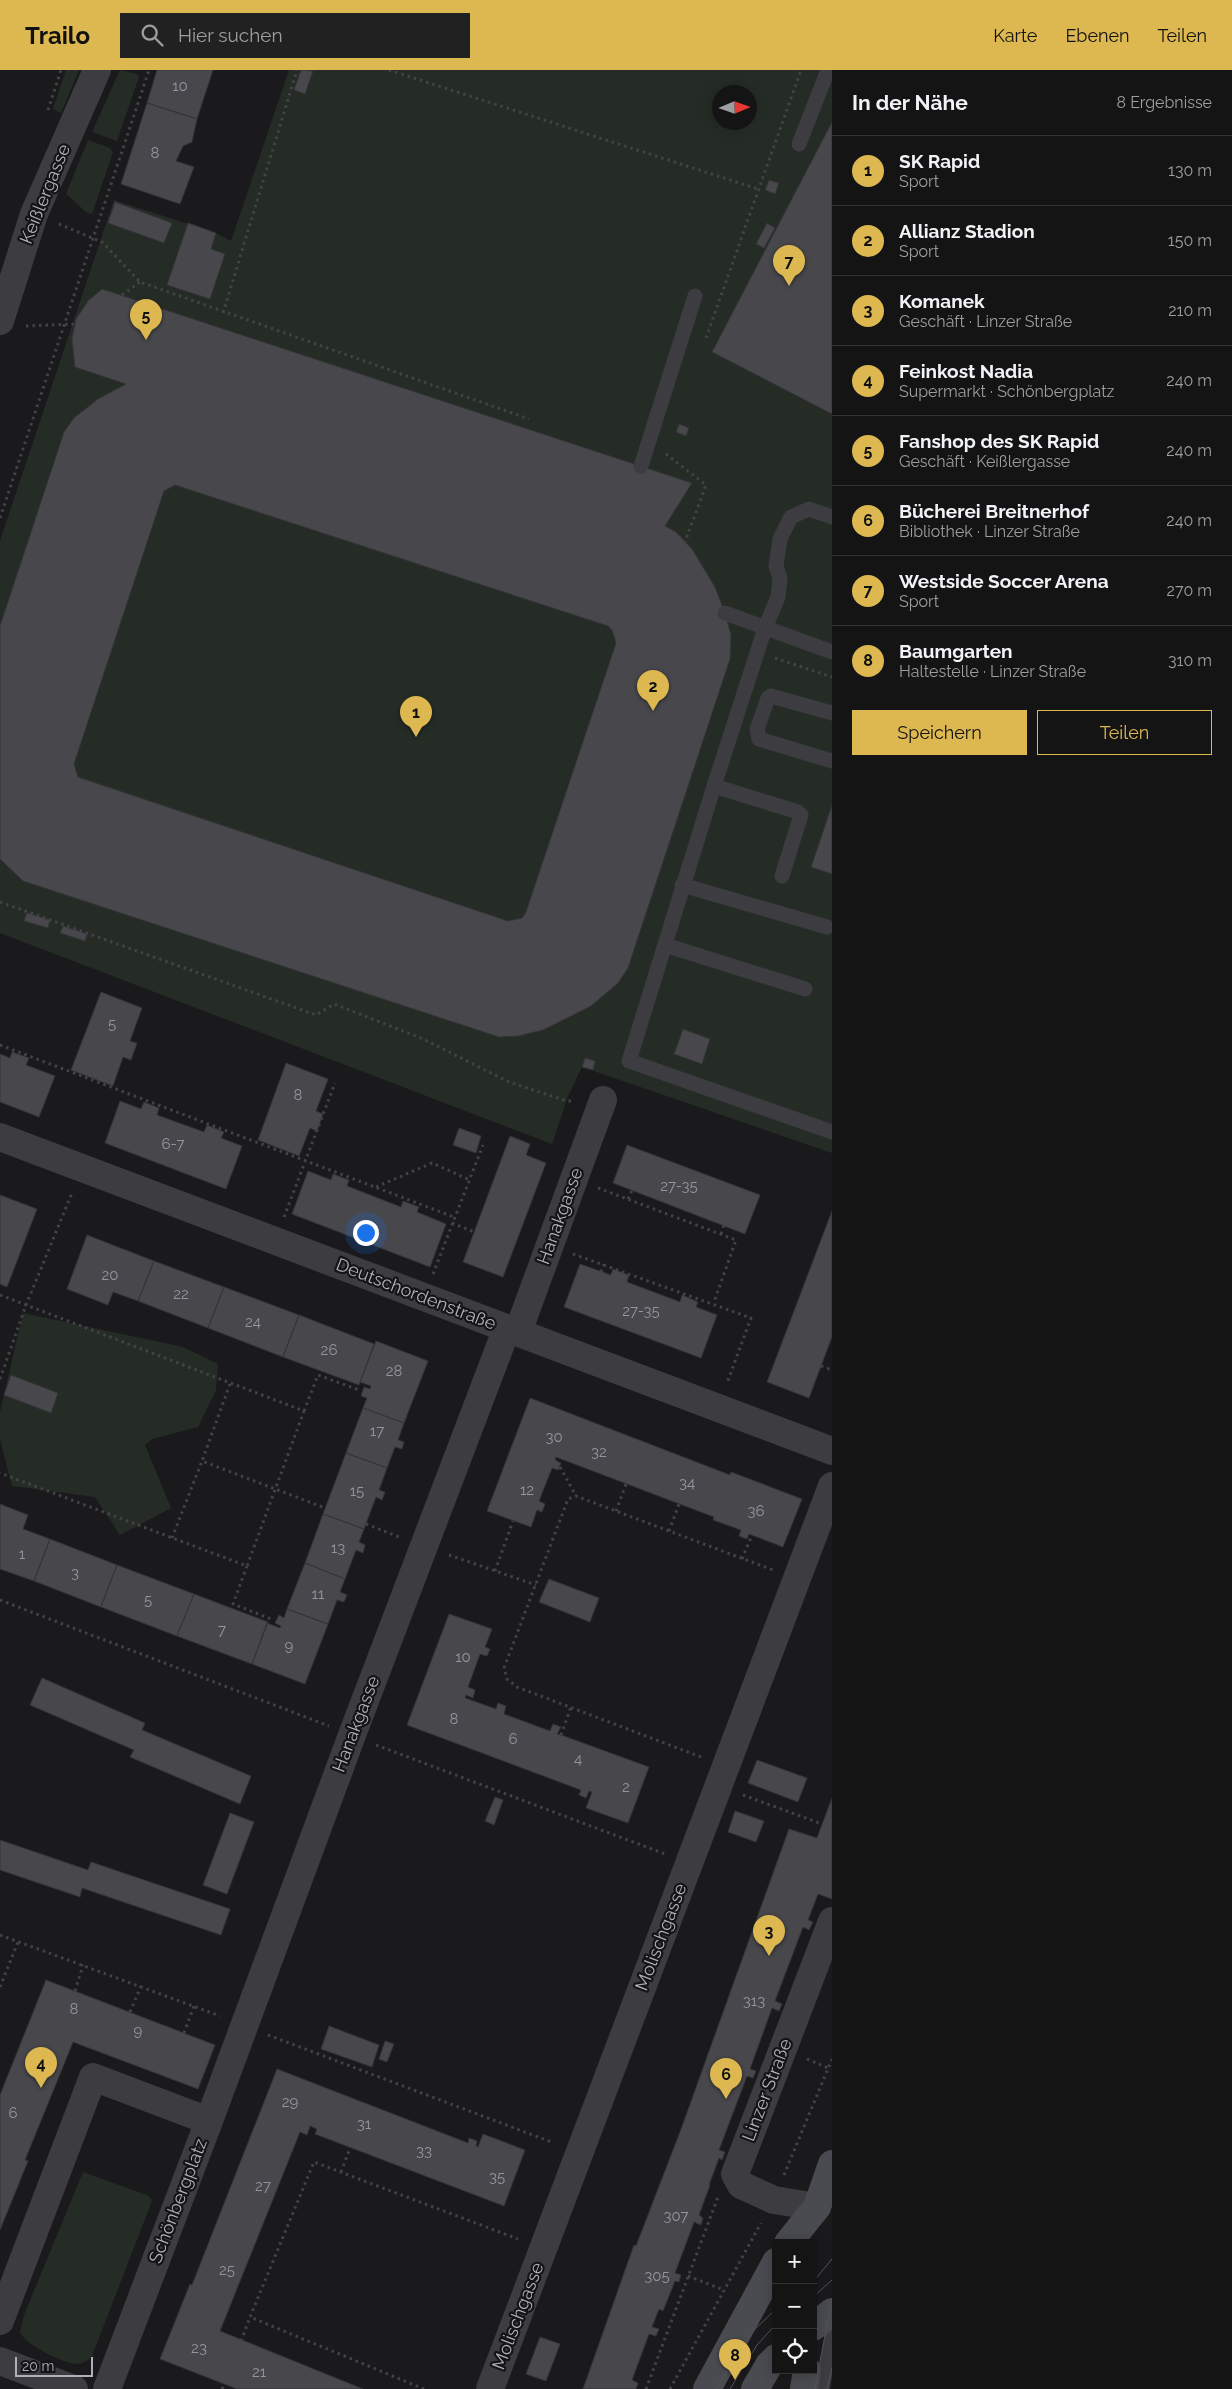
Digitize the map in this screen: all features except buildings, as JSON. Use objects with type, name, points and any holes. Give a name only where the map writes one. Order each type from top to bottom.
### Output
[{"type":"main road","points":[[813,2239],[817,2208],[832,2164]]},
{"type":"main road","points":[[791,2239],[817,2208]]},
{"type":"main road","points":[[707,2389],[772,2269]]},
{"type":"main road","points":[[817,2324],[832,2312]]},
{"type":"main road","points":[[755,2389],[772,2362]]},
{"type":"main road","points":[[804,2389],[806,2374]]},
{"type":"street","name":"Keißlergasse","points":[[10,324],[34,214],[97,70]]},
{"type":"street","name":"Hanakgasse","points":[[209,2121],[246,2026],[352,1735],[548,1246],[604,1100]]},
{"type":"street","name":"Deutschordenstraße","points":[[0,1138],[832,1451]]},
{"type":"street","name":"Molischgasse","points":[[490,2389],[832,1486]]},
{"type":"street","name":"Linzer Straße","points":[[736,2174],[832,1921]]},
{"type":"street","name":"Schönbergplatz","points":[[0,2321],[93,2077],[209,2121],[107,2389]]},
{"type":"street","points":[[736,2174],[742,2185],[774,2200],[817,2208]]},
{"type":"street","points":[[0,2360],[74,2389]]},
{"type":"lane","points":[[799,144],[828,70]]},
{"type":"lane","points":[[641,466],[695,296]]},
{"type":"lane","points":[[832,517],[809,509],[792,517],[780,539],[776,566],[780,578],[778,597],[765,628],[682,885],[629,1061],[832,1132]]},
{"type":"lane","points":[[725,612],[832,652]]},
{"type":"lane","points":[[832,713],[771,696],[768,698],[757,729],[759,739],[832,761]]},
{"type":"lane","points":[[714,786],[798,812],[801,816],[782,876]]},
{"type":"lane","points":[[682,885],[827,927]]},
{"type":"lane","points":[[665,944],[805,989]]},
{"type":"lane","points":[[822,2389],[832,2335]]},
{"type":"path","points":[[0,518],[149,70]]},
{"type":"path","points":[[223,313],[298,70]]},
{"type":"path","points":[[389,70],[758,189]]},
{"type":"path","points":[[705,340],[801,70]]},
{"type":"path","points":[[34,214],[102,242],[140,282],[223,313],[529,419]]},
{"type":"path","points":[[122,295],[140,282]]},
{"type":"path","points":[[10,324],[75,324]]},
{"type":"path","points":[[665,453],[706,485],[685,542]]},
{"type":"path","points":[[757,652],[832,677]]},
{"type":"path","points":[[0,902],[316,1015],[334,1004],[421,1038],[518,1085],[567,1101],[604,1100]]},
{"type":"path","points":[[0,1045],[454,1217]]},
{"type":"path","points":[[274,1241],[336,1084]]},
{"type":"path","points":[[424,1298],[483,1145]]},
{"type":"path","points":[[376,1187],[432,1164],[470,1180]]},
{"type":"path","points":[[0,1379],[26,1305],[82,1168]]},
{"type":"path","points":[[574,1179],[736,1240],[714,1302]]},
{"type":"path","points":[[628,1199],[632,1190]]},
{"type":"path","points":[[452,1223],[474,1232]]},
{"type":"path","points":[[721,1234],[724,1225]]},
{"type":"path","points":[[548,1246],[604,1264],[694,1298],[714,1302],[751,1318],[717,1409]]},
{"type":"path","points":[[601,1272],[604,1264]]},
{"type":"path","points":[[0,1295],[304,1411]]},
{"type":"path","points":[[821,1366],[832,1370]]},
{"type":"path","points":[[271,1619],[233,1604],[304,1411],[318,1375],[359,1390]]},
{"type":"path","points":[[172,1538],[230,1384]]},
{"type":"path","points":[[202,1461],[325,1508]]},
{"type":"path","points":[[560,1467],[576,1496],[797,1579]]},
{"type":"path","points":[[0,1473],[247,1566]]},
{"type":"path","points":[[616,1511],[626,1484]]},
{"type":"path","points":[[576,1496],[568,1499],[504,1668],[507,1679],[517,1687],[571,1707],[822,1824]]},
{"type":"path","points":[[669,1532],[679,1504]]},
{"type":"path","points":[[495,1571],[513,1521]]},
{"type":"path","points":[[742,1559],[752,1535]]},
{"type":"path","points":[[0,1600],[689,1863]]},
{"type":"path","points":[[561,1735],[571,1707]]},
{"type":"path","points":[[0,1935],[141,1986],[579,2153]]},
{"type":"path","points":[[0,1988],[18,1942]]},
{"type":"path","points":[[75,1991],[83,1966]]},
{"type":"path","points":[[130,2012],[141,1986]]},
{"type":"path","points":[[184,2033],[194,2006]]},
{"type":"path","points":[[670,2389],[774,2200],[832,2059]]},
{"type":"path","points":[[341,2172],[350,2148]]},
{"type":"path","points":[[241,2341],[314,2162],[544,2249]]},
{"type":"path","points":[[646,2389],[723,2182],[736,2174]]},
{"type":"path","points":[[688,2276],[724,2290]]},
{"type":"path","points":[[250,2317],[424,2389]]},
{"type":"path","points":[[222,2389],[224,2384]]},
{"type":"shaded area","points":[[66,70],[79,70],[61,113],[53,109]]},
{"type":"shaded area","points":[[120,70],[137,74],[139,77],[117,141],[92,132]]},
{"type":"shaded area","points":[[289,70],[832,70],[832,1153],[582,1067],[568,1096],[552,1144],[0,933],[0,541],[114,200],[216,233],[231,241]]},
{"type":"shaded area","points":[[88,140],[110,148],[113,152],[92,214],[86,212],[66,194]]},
{"type":"shaded area","points":[[23,1313],[183,1347],[218,1364],[216,1390],[198,1427],[152,1439],[145,1445],[171,1508],[120,1535],[95,1497],[12,1486],[0,1439],[0,1412]]},
{"type":"shaded area","points":[[83,2172],[149,2196],[152,2201],[92,2356],[78,2364],[64,2361],[46,2353],[29,2342],[20,2332],[24,2315]]},
{"type":"tram line","points":[[817,2277],[832,2259]]},
{"type":"tram line","points":[[817,2293],[832,2280]]},
{"type":"tram line","points":[[815,2389],[832,2299]]},
{"type":"tram line","points":[[716,2389],[750,2334],[772,2313]]},
{"type":"tram line","points":[[730,2389],[757,2345],[772,2328]]},
{"type":"tram line","points":[[827,2389],[832,2368]]},
{"type":"place","name":"Westside Soccer Arena","points":[[789,286]]},
{"type":"place","name":"Fanshop des SK Rapid","points":[[146,340]]},
{"type":"place","name":"Allianz Stadion","points":[[653,711]]},
{"type":"place","name":"SK Rapid","points":[[416,737]]},
{"type":"place","name":"Komanek","points":[[769,1956]]},
{"type":"place","name":"Feinkost Nadia","points":[[41,2088]]},
{"type":"place","name":"Bücherei Breitnerhof","points":[[726,2099]]},
{"type":"place","name":"Baumgarten","points":[[735,2380]]}]
